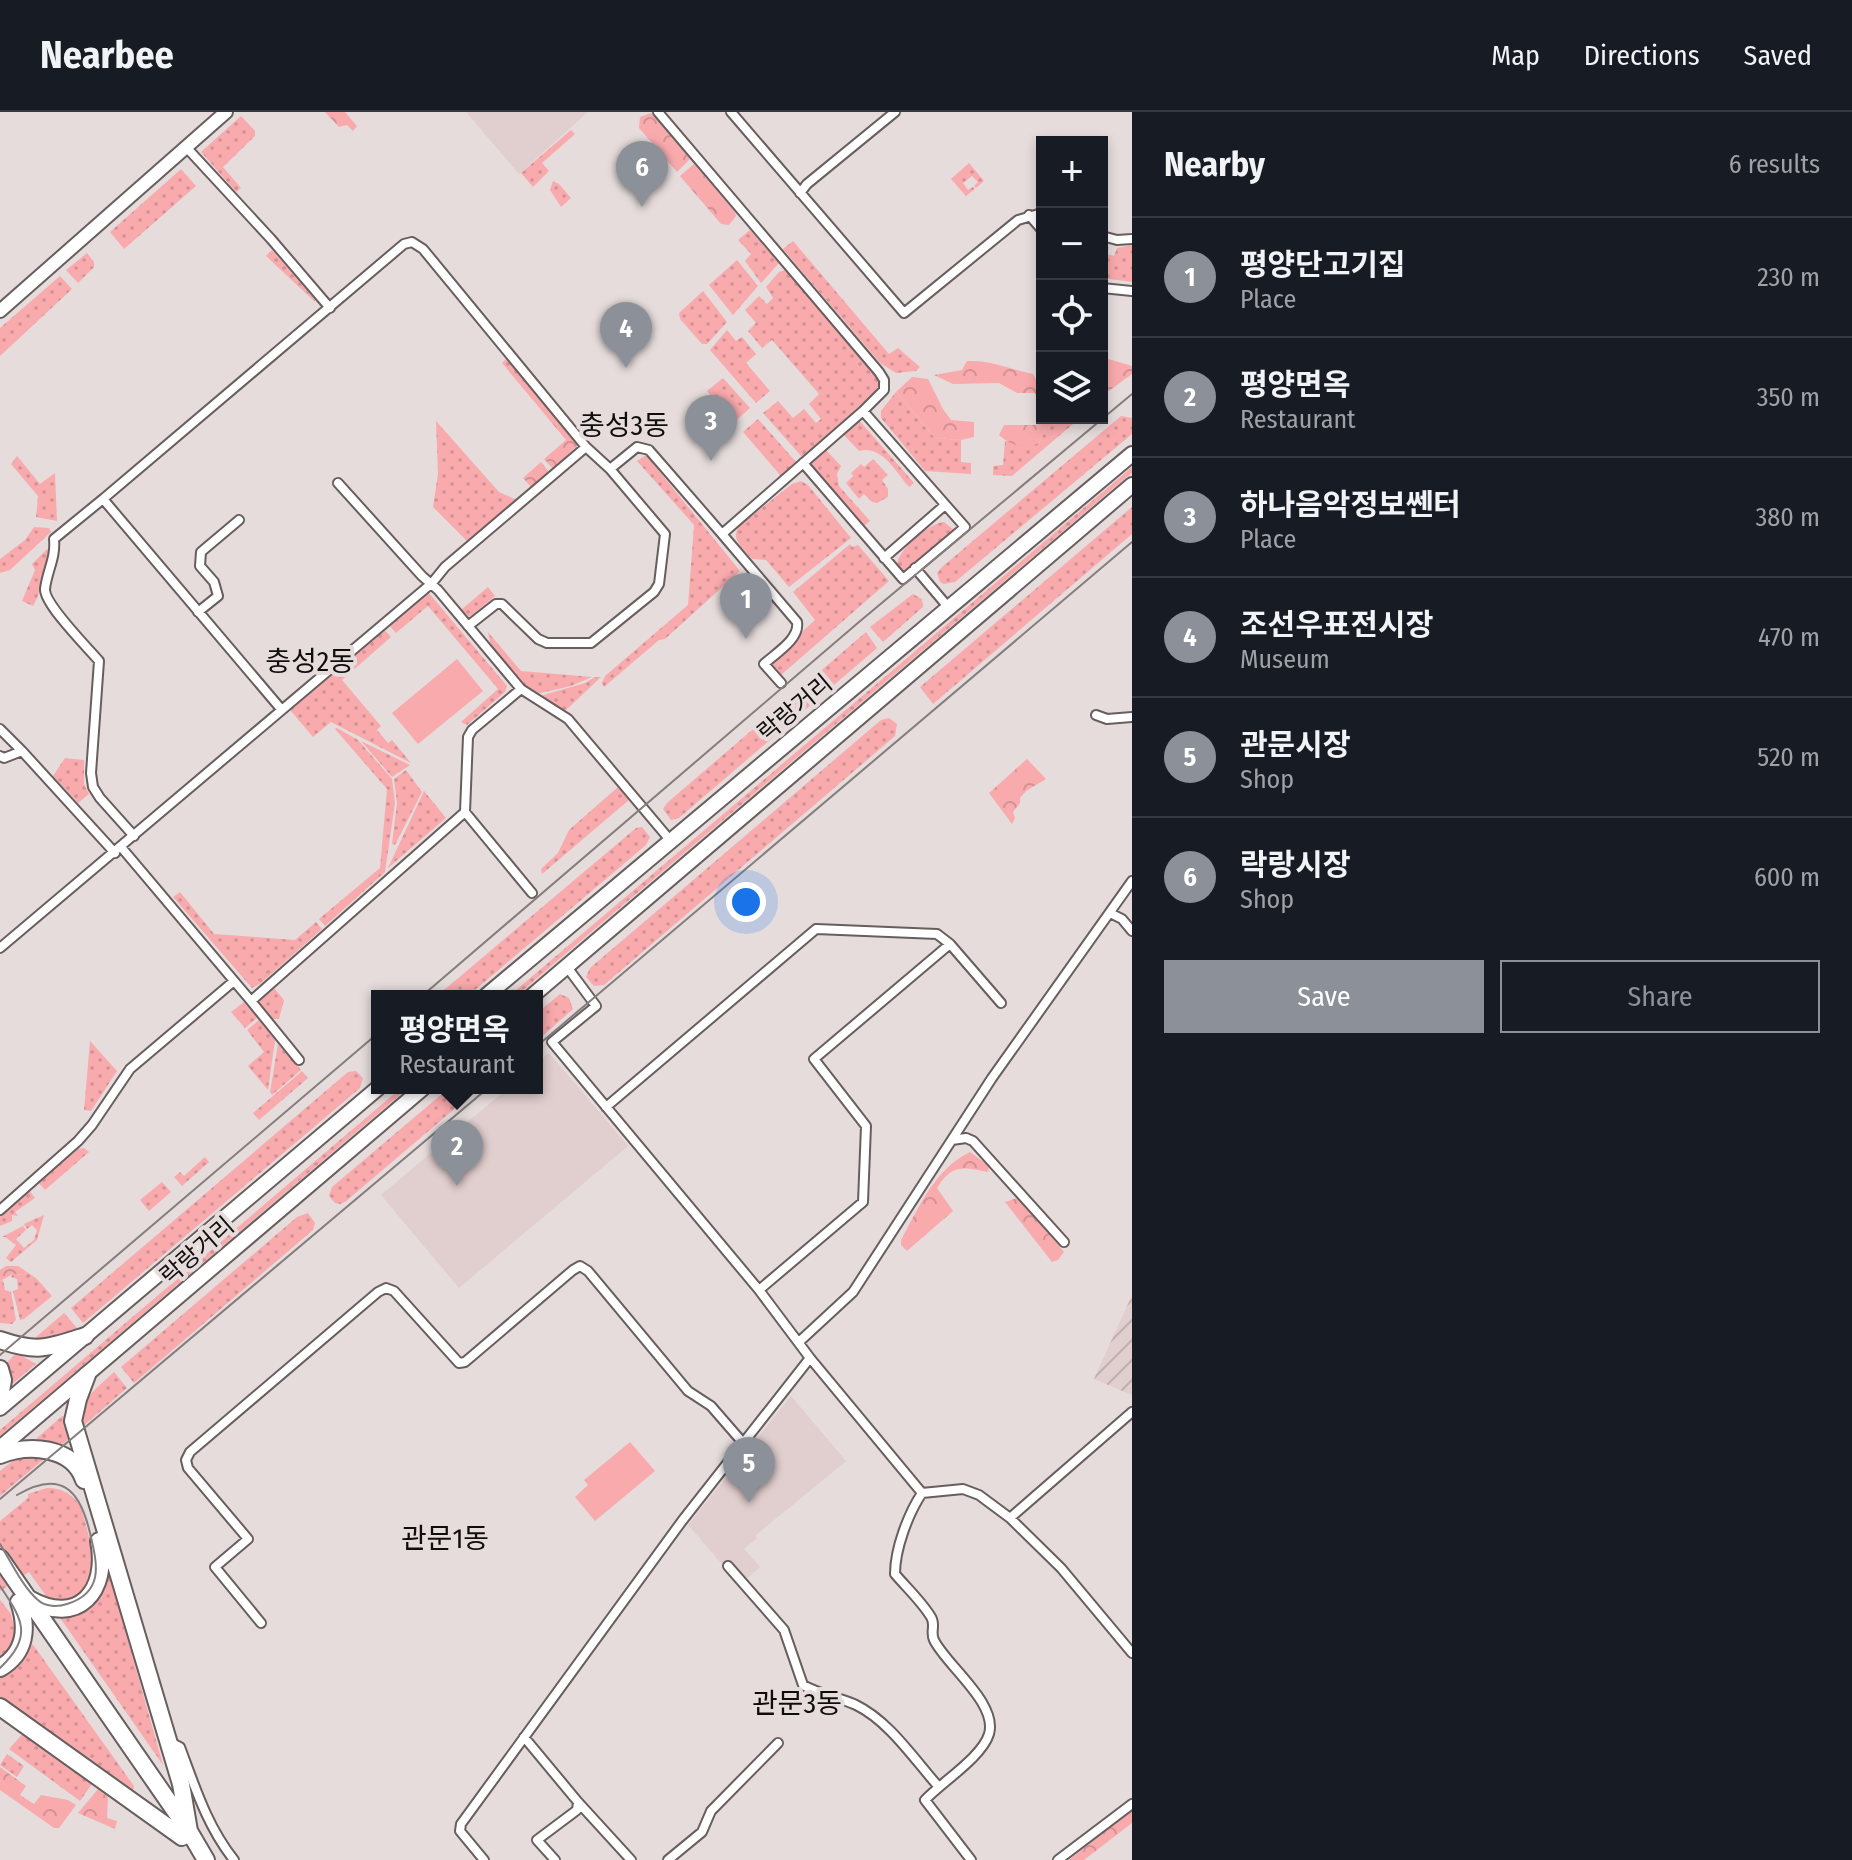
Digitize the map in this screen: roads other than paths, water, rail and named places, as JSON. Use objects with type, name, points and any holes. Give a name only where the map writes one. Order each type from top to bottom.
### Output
[{"type":"highway","points":[[0,1340],[18,1347],[46,1349],[85,1336]]},
{"type":"highway","points":[[0,1369],[3,1380],[0,1398]]},
{"type":"highway","points":[[87,1375],[73,1421],[181,1784],[186,1834]]},
{"type":"highway","points":[[0,1455],[30,1447],[46,1450],[77,1465],[83,1474],[102,1552],[101,1578],[83,1601],[57,1610],[23,1599],[0,1574]]},
{"type":"highway","points":[[0,1558],[23,1599],[201,1858]]},
{"type":"highway","points":[[0,1668],[15,1658],[23,1640],[23,1599]]},
{"type":"highway","points":[[0,1707],[186,1834]]},
{"type":"main road","points":[[0,311],[226,112]]},
{"type":"main road","name":"락랑거리","points":[[493,990],[1132,454]]},
{"type":"main road","name":"락랑거리","points":[[539,990],[1132,485]]},
{"type":"main road","name":"락랑거리","points":[[0,1408],[371,1094]]},
{"type":"main road","name":"락랑거리","points":[[0,1448],[416,1094]]},
{"type":"street","points":[[658,112],[884,380],[884,390],[863,411],[722,534]]},
{"type":"street","points":[[731,112],[904,313],[1018,220],[1036,214]]},
{"type":"street","points":[[800,193],[895,112]]},
{"type":"street","points":[[186,147],[330,308]]},
{"type":"street","points":[[1029,215],[1036,223]]},
{"type":"street","points":[[1108,238],[1132,239]]},
{"type":"street","points":[[134,836],[93,787],[91,773],[99,661],[50,603],[45,589],[55,550],[54,539],[404,244],[412,242],[418,244],[586,447],[610,469],[665,534],[659,584],[654,592],[591,643],[547,643],[538,639],[502,604],[496,604],[468,626]]},
{"type":"street","points":[[1108,289],[1132,291]]},
{"type":"street","points":[[803,463],[903,579],[965,527],[863,411]]},
{"type":"street","points":[[0,948],[432,583],[445,567],[586,447]]},
{"type":"street","points":[[610,469],[637,447],[649,450],[797,622],[794,637],[764,664],[781,683]]},
{"type":"street","points":[[338,483],[422,576],[432,583],[521,689],[568,719],[670,840]]},
{"type":"street","points":[[103,499],[281,709]]},
{"type":"street","points":[[884,558],[945,505]]},
{"type":"street","points":[[198,612],[218,596],[214,582],[200,566],[201,552],[239,520]]},
{"type":"street","points":[[915,568],[949,608]]},
{"type":"street","points":[[521,689],[472,730],[468,737],[465,812],[532,893]]},
{"type":"street","points":[[1096,715],[1107,719],[1132,717]]},
{"type":"street","points":[[0,729],[118,850],[299,1060]]},
{"type":"street","points":[[0,756],[4,758],[22,751]]},
{"type":"street","points":[[251,1001],[465,812]]},
{"type":"street","points":[[800,1341],[853,1292],[992,1078],[1132,881]]},
{"type":"street","points":[[1110,913],[1122,919],[1132,931]]},
{"type":"street","points":[[606,1107],[816,929],[937,934],[950,944],[1001,1003]]},
{"type":"street","points":[[759,1290],[863,1202],[866,1126],[814,1059],[950,944]]},
{"type":"street","points":[[567,967],[596,1006],[552,1042],[759,1290],[810,1358],[922,1493]]},
{"type":"street","points":[[0,1210],[78,1141],[130,1069],[234,981]]},
{"type":"street","points":[[952,1140],[966,1138],[973,1141],[1064,1242]]},
{"type":"street","points":[[261,1623],[215,1567],[248,1539],[188,1468],[186,1460],[190,1452],[386,1288],[394,1291],[459,1363],[465,1362],[580,1266],[588,1271],[688,1391],[711,1406],[744,1444]]},
{"type":"street","points":[[484,1860],[460,1831],[461,1824],[682,1521],[810,1358]]},
{"type":"street","points":[[1010,1518],[1132,1412]]},
{"type":"street","points":[[922,1493],[963,1489],[979,1495],[1010,1518],[1061,1568],[1132,1653]]},
{"type":"street","points":[[922,1493],[905,1529],[895,1574],[932,1618],[935,1642],[964,1677],[990,1723],[989,1733],[975,1754],[925,1800],[971,1860]]},
{"type":"street","points":[[728,1566],[784,1630],[803,1685],[812,1691],[856,1705],[880,1722],[938,1786]]},
{"type":"street","points":[[524,1737],[631,1860]]},
{"type":"street","points":[[168,1741],[180,1747],[204,1812],[219,1842],[234,1860]]},
{"type":"street","points":[[668,1860],[702,1832],[711,1811],[778,1743]]},
{"type":"street","points":[[555,1860],[537,1840],[577,1810],[578,1802]]},
{"type":"street","points":[[1058,1860],[1132,1804]]},
{"type":"street","points":[[201,1858],[219,1842]]},
{"type":"tram line","points":[[429,990],[859,622],[1132,394]]},
{"type":"tram line","points":[[543,1041],[1132,542]]},
{"type":"tram line","points":[[0,1355],[371,1039]]},
{"type":"tram line","points":[[0,1499],[481,1094]]},
{"type":"tram line","points":[[0,1544],[28,1589],[44,1604],[67,1604],[79,1599],[93,1584],[96,1565],[93,1544],[81,1505],[74,1495],[57,1484],[32,1487],[17,1495]]},
{"type":"tram line","points":[[0,1586],[19,1618],[21,1628],[17,1646],[0,1668]]},
{"type":"place","name":"락랑시장","points":[[642,207]]},
{"type":"place","name":"조선우표전시장","points":[[626,368]]},
{"type":"place","name":"하나음악정보쎈터","points":[[711,461]]},
{"type":"place","name":"평양단고기집","points":[[746,639]]},
{"type":"place","name":"평양면옥","points":[[457,1186]]},
{"type":"place","name":"관문시장","points":[[749,1503]]},
{"type":"district","name":"충성3동","points":[[624,425]]},
{"type":"district","name":"충성2동","points":[[310,661]]},
{"type":"district","name":"관문1동","points":[[445,1538]]},
{"type":"district","name":"관문3동","points":[[797,1703]]}]
